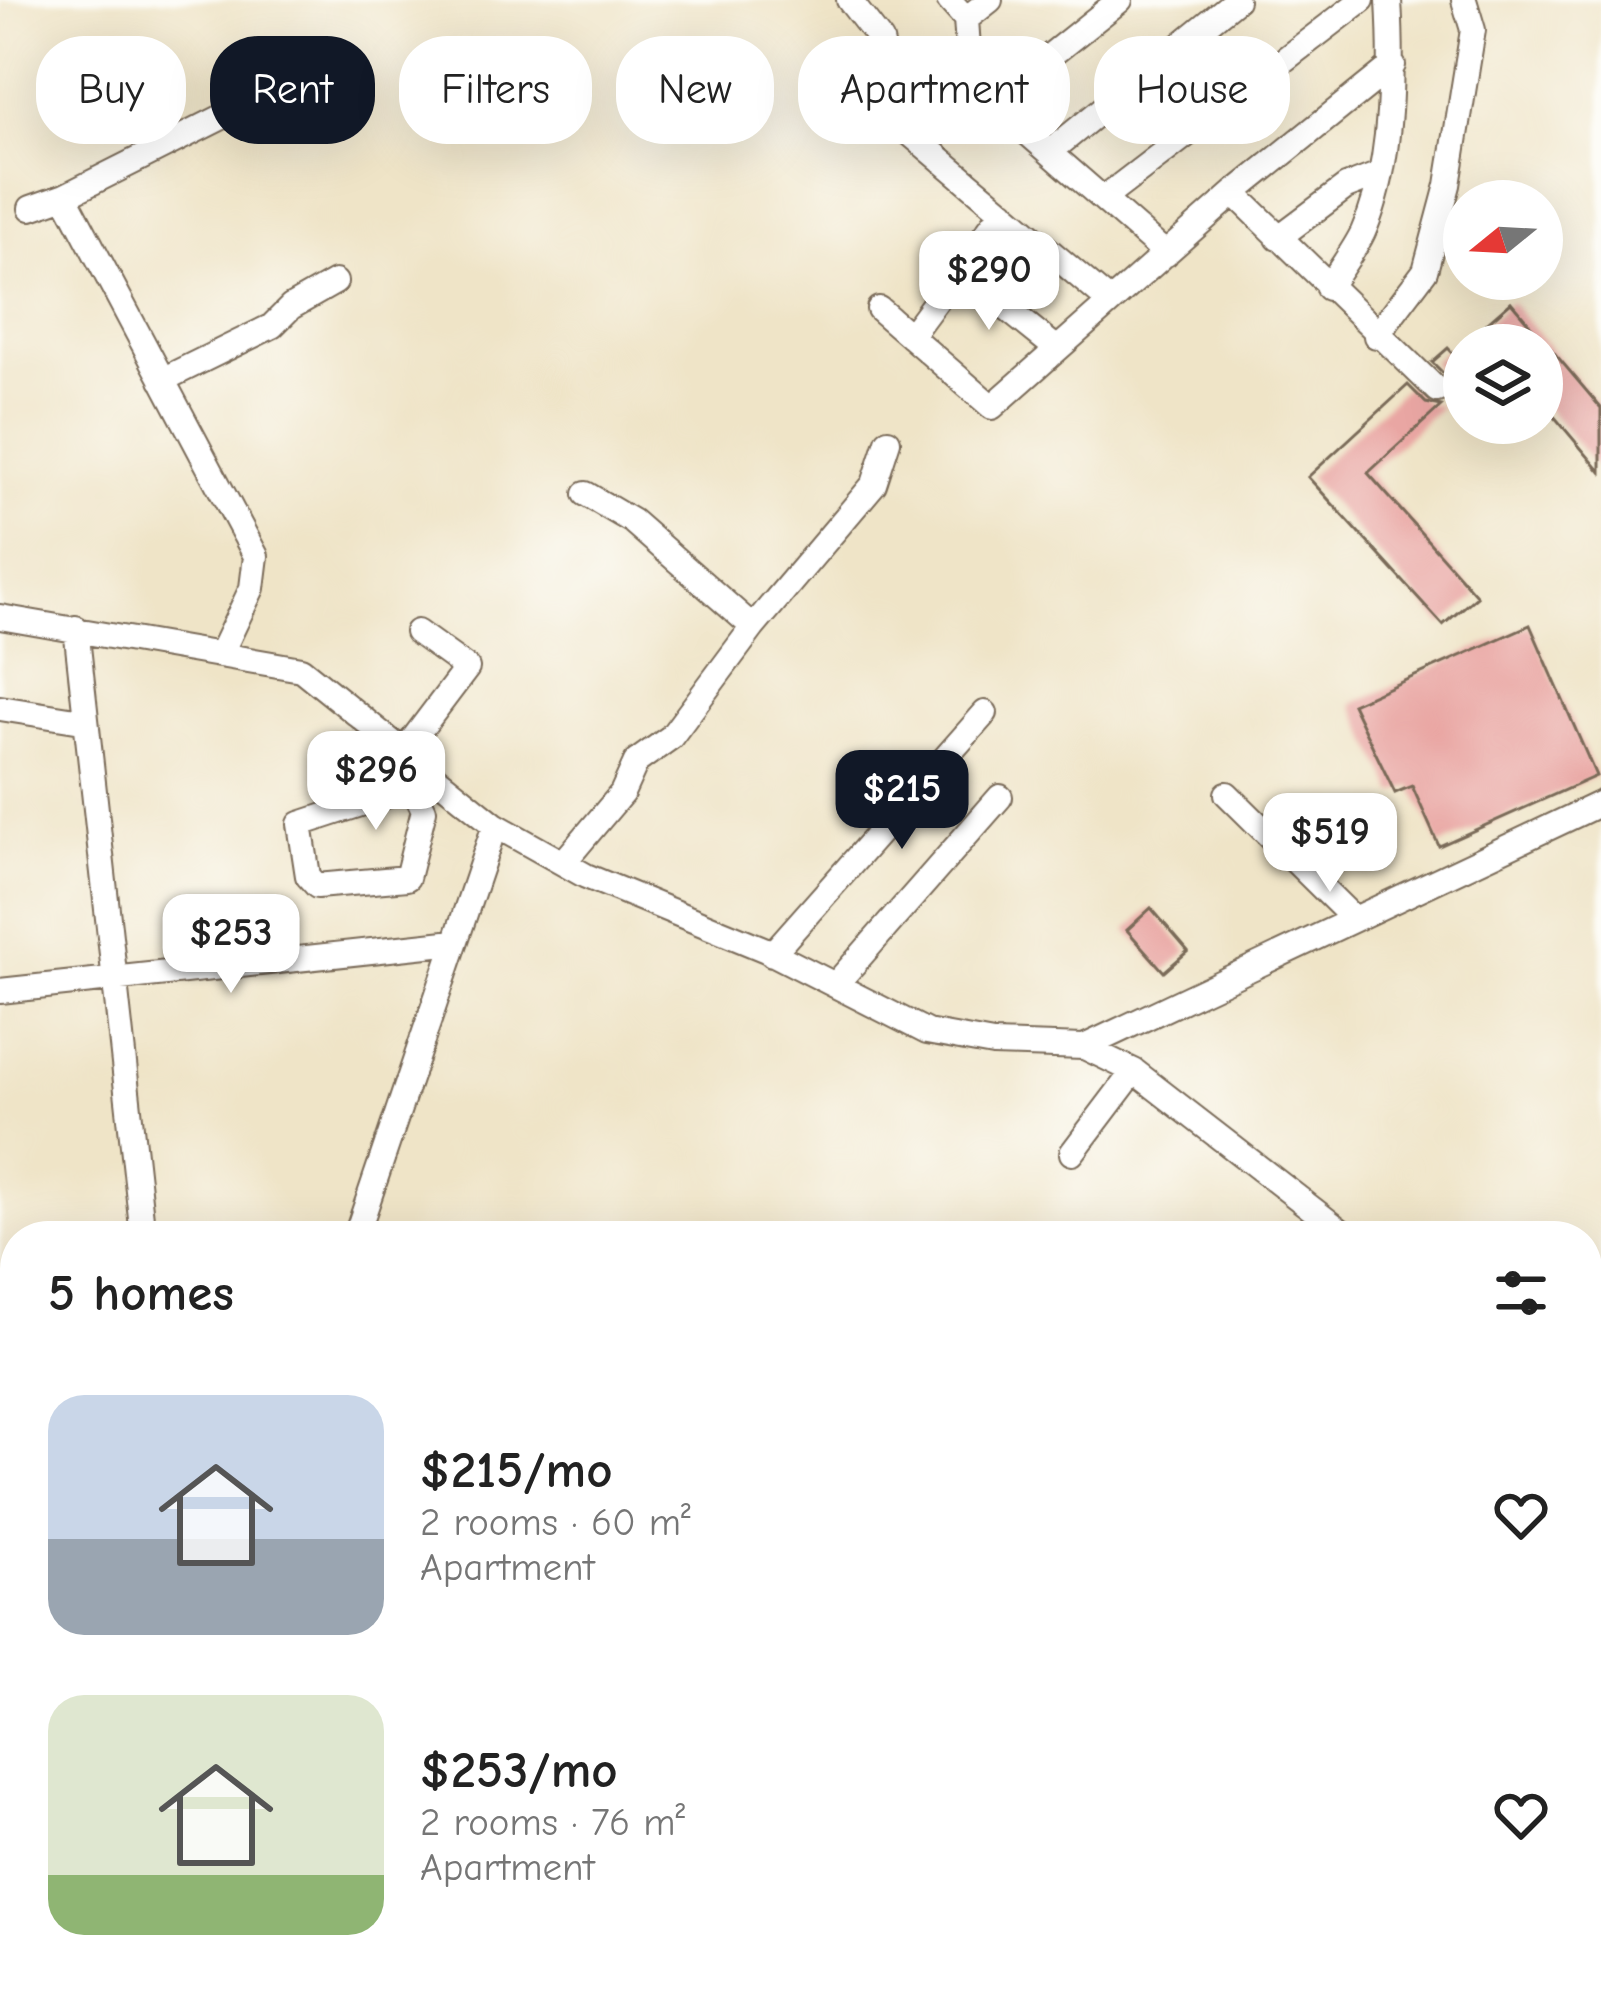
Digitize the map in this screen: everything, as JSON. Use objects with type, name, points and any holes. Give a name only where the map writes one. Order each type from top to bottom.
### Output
[{"type":"street","points":[[888,0],[857,9],[881,41],[900,124],[1110,302]]},
{"type":"street","points":[[957,10],[990,0]]},
{"type":"street","points":[[1070,40],[1120,0]]},
{"type":"street","points":[[1051,151],[1236,0]]},
{"type":"street","points":[[1104,198],[1362,0]]},
{"type":"street","points":[[1328,288],[1364,230],[1377,176],[1393,65],[1389,0]]},
{"type":"street","points":[[1376,336],[1425,271],[1448,185],[1474,30],[1464,0]]},
{"type":"street","points":[[879,309],[992,406],[1234,194],[1393,65]]},
{"type":"street","points":[[31,208],[65,196],[210,123]]},
{"type":"street","points":[[1043,144],[1166,254]]},
{"type":"street","points":[[1278,238],[1346,187],[1377,176]]},
{"type":"street","points":[[1234,194],[1437,390]]},
{"type":"street","points":[[65,196],[256,556],[252,587],[220,655]]},
{"type":"street","points":[[910,336],[1003,212]]},
{"type":"street","points":[[959,270],[1057,349]]},
{"type":"street","points":[[162,380],[272,326],[291,308],[335,282]]},
{"type":"street","points":[[563,863],[622,793],[636,762],[670,737],[753,627],[874,484],[887,441]]},
{"type":"street","points":[[586,494],[632,521],[753,627]]},
{"type":"street","points":[[0,617],[301,669],[409,761],[495,825],[563,863],[653,908],[772,953],[927,1031],[993,1044],[1084,1047],[1134,1071],[1328,1221]]},
{"type":"street","points":[[76,628],[82,721],[141,1221]]},
{"type":"street","points":[[409,761],[424,810],[407,878],[317,886],[308,877],[300,824],[385,796],[466,668],[417,632]]},
{"type":"street","points":[[0,708],[82,721]]},
{"type":"street","points":[[772,953],[985,713]]},
{"type":"street","points":[[1227,794],[1352,917]]},
{"type":"street","points":[[836,984],[1000,796]]},
{"type":"street","points":[[1084,1047],[1601,803]]},
{"type":"street","points":[[361,1221],[495,825]]},
{"type":"street","points":[[0,991],[455,942]]},
{"type":"street","points":[[1072,1153],[1134,1071]]},
{"type":"building","points":[[1511,302],[1530,324],[1486,324]]},
{"type":"building","points":[[1443,352],[1443,373],[1432,362]]},
{"type":"building","points":[[1563,363],[1601,408],[1601,472],[1563,427]]},
{"type":"building","points":[[1408,385],[1426,403],[1441,406],[1368,473],[1477,596],[1443,625],[1308,477]]},
{"type":"building","points":[[1530,625],[1596,776],[1439,846],[1412,786],[1395,793],[1352,704]]},
{"type":"building","points":[[1151,908],[1188,951],[1164,972],[1127,930]]}]
